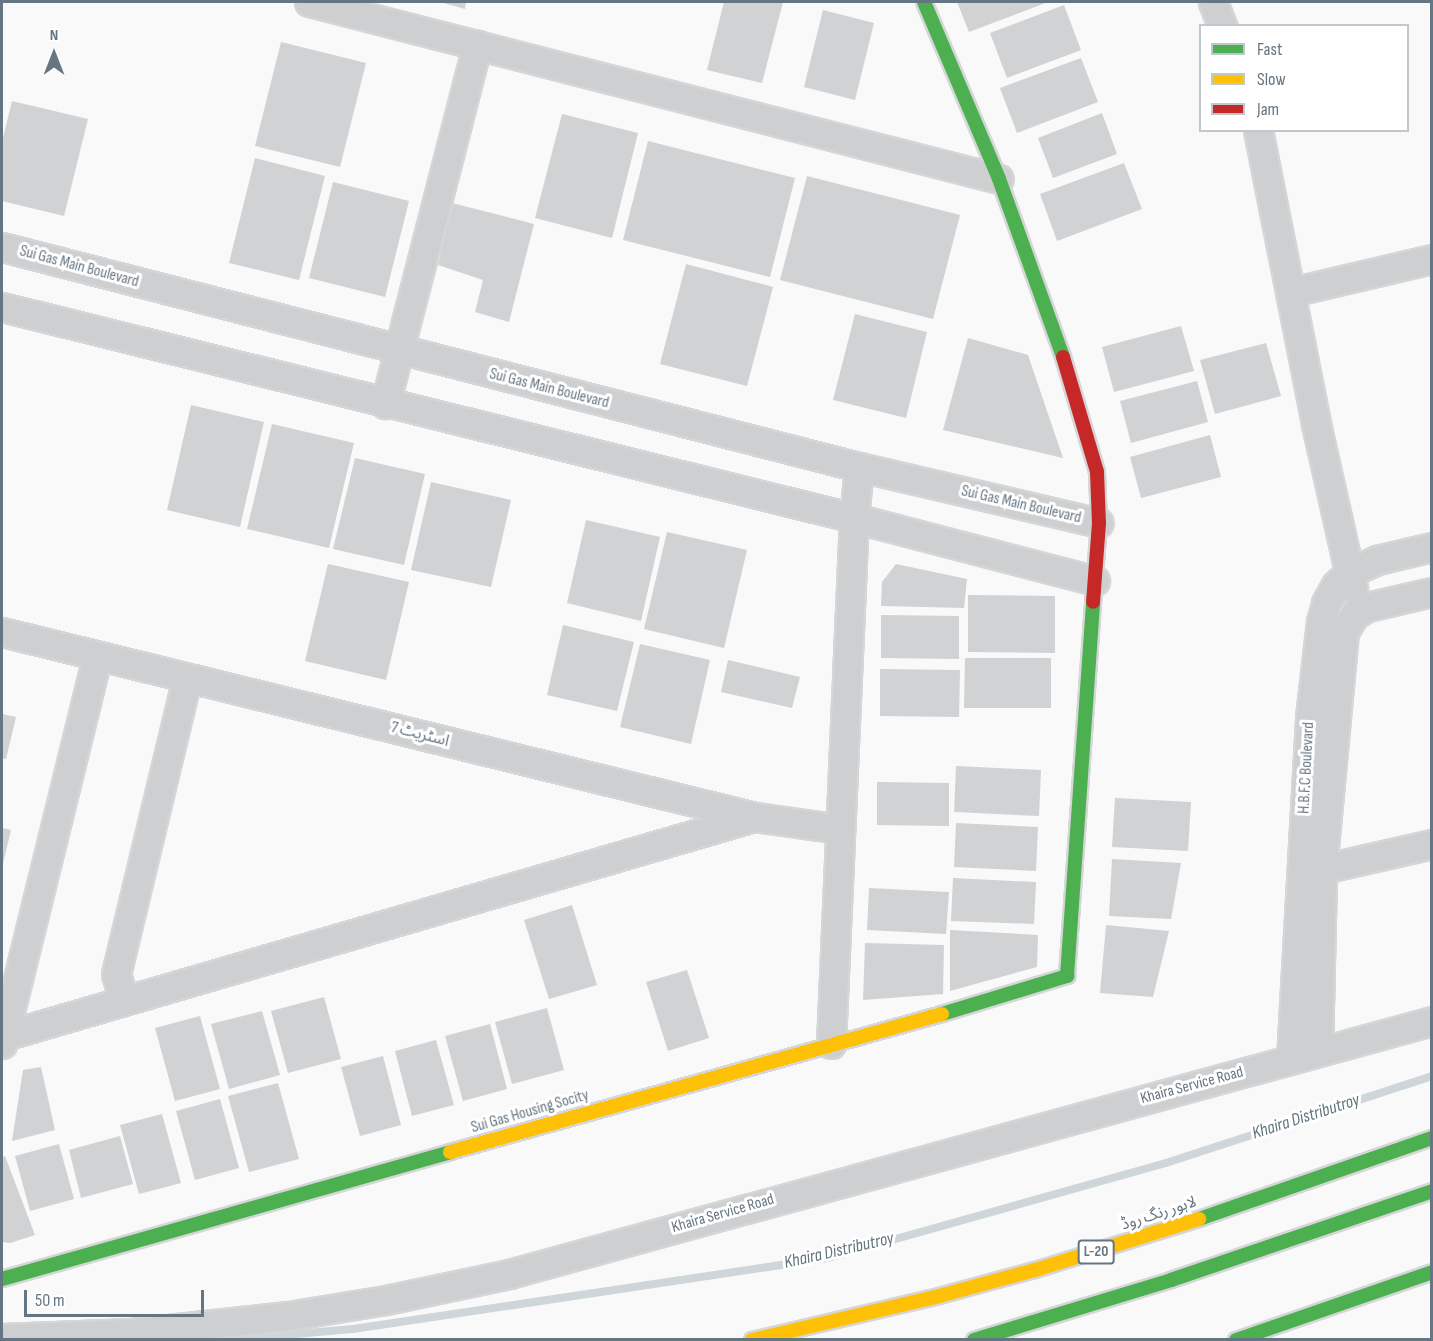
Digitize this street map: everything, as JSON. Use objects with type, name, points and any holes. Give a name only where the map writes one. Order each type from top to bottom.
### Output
[{"type":"main road","points":[[924,2],[999,179],[1059,342],[1081,415],[1097,472],[1099,523],[1095,581]]},
{"type":"main road","name":"Sui Gas Housing Socity","points":[[2,1279],[1057,981],[1067,976],[1095,581]]},
{"type":"main road","name":"لاہور رنگ روڈ","points":[[752,1340],[927,1299],[1035,1270],[1187,1223],[1431,1138]]},
{"type":"main road","points":[[974,1340],[1172,1280],[1431,1191]]},
{"type":"main road","points":[[1236,1340],[1431,1272]]},
{"type":"street","points":[[309,2],[999,179]]},
{"type":"street","points":[[1213,2],[1221,24]]},
{"type":"street","points":[[385,404],[477,45]]},
{"type":"street","points":[[1258,132],[1348,573],[1359,610],[1431,592]]},
{"type":"street","name":"Sui Gas Main Boulevard","points":[[2,247],[859,467],[1099,523]]},
{"type":"street","points":[[1291,292],[1431,259]]},
{"type":"street","points":[[2,308],[854,518],[1095,581]]},
{"type":"street","points":[[831,1044],[854,518],[859,467]]},
{"type":"street","name":"H.B.F.C Boulevard","points":[[1291,1059],[1316,660],[1326,603],[1336,585],[1348,573],[1360,566],[1431,547]]},
{"type":"street","name":"H.B.F.C Boulevard","points":[[1318,1052],[1322,869],[1341,646],[1348,622],[1359,610]]},
{"type":"street","name":"اسٹریٹ 7","points":[[2,632],[755,817],[840,830]]},
{"type":"street","points":[[3,1040],[97,656]]},
{"type":"street","points":[[124,1000],[116,974],[188,678]]},
{"type":"street","points":[[3,1040],[124,1000],[755,817]]},
{"type":"street","points":[[1322,869],[1431,844]]},
{"type":"street","name":"Khaira Service Road","points":[[2,1338],[131,1333],[288,1316],[386,1300],[509,1274],[1431,1021]]},
{"type":"building","points":[[440,2],[466,2],[465,9]]},
{"type":"building","points":[[724,2],[783,2],[762,83],[707,70]]},
{"type":"building","points":[[957,2],[1048,2],[969,32]]},
{"type":"building","points":[[1064,5],[1081,50],[1007,78],[990,33]]},
{"type":"building","points":[[823,10],[874,23],[855,100],[804,87]]},
{"type":"building","points":[[281,42],[366,63],[340,167],[255,146]]},
{"type":"building","points":[[1081,58],[1098,102],[1017,133],[1000,88]]},
{"type":"building","points":[[12,101],[88,119],[64,216],[2,201],[2,142]]},
{"type":"building","points":[[1102,113],[1117,154],[1053,178],[1038,138]]},
{"type":"building","points":[[562,114],[638,133],[612,238],[535,218]]},
{"type":"building","points":[[648,141],[795,178],[770,277],[623,240]]},
{"type":"building","points":[[255,158],[325,176],[299,280],[229,263]]},
{"type":"building","points":[[1124,163],[1142,209],[1057,241],[1040,194]]},
{"type":"building","points":[[807,176],[960,215],[933,319],[780,280]]},
{"type":"building","points":[[333,182],[409,201],[385,297],[309,278]]},
{"type":"building","points":[[452,203],[534,224],[509,322],[475,312],[483,280],[438,265]]},
{"type":"building","points":[[686,264],[773,287],[747,386],[660,364]]},
{"type":"building","points":[[855,314],[927,332],[906,418],[833,400]]},
{"type":"building","points":[[1181,326],[1194,371],[1114,392],[1102,347]]},
{"type":"building","points":[[968,338],[1028,355],[1063,458],[943,430]]},
{"type":"building","points":[[1266,343],[1281,396],[1215,414],[1200,360]]},
{"type":"building","points":[[1197,381],[1208,422],[1131,443],[1120,401]]},
{"type":"building","points":[[191,405],[264,422],[240,527],[167,510]]},
{"type":"building","points":[[272,424],[354,443],[329,548],[247,529]]},
{"type":"building","points":[[1210,435],[1221,477],[1141,498],[1130,457]]},
{"type":"building","points":[[355,458],[425,474],[404,565],[333,549]]},
{"type":"building","points":[[431,482],[511,500],[491,587],[411,570]]},
{"type":"building","points":[[586,520],[660,537],[641,621],[567,603]]},
{"type":"building","points":[[667,532],[747,550],[724,648],[644,629]]},
{"type":"building","points":[[328,564],[409,582],[386,680],[305,661]]},
{"type":"building","points":[[896,564],[967,579],[964,608],[881,606],[882,582]]},
{"type":"building","points":[[968,595],[1055,596],[1055,653],[968,652]]},
{"type":"building","points":[[881,615],[959,616],[959,659],[881,658]]},
{"type":"building","points":[[563,625],[634,642],[617,711],[547,695]]},
{"type":"building","points":[[640,644],[710,660],[691,744],[620,727]]},
{"type":"building","points":[[965,658],[1051,658],[1051,708],[964,708]]},
{"type":"building","points":[[728,660],[800,677],[792,708],[721,692]]},
{"type":"building","points":[[880,669],[960,670],[959,717],[880,716]]},
{"type":"building","points":[[2,714],[16,717],[6,759],[2,758]]},
{"type":"building","points":[[956,766],[1041,770],[1039,816],[954,812]]},
{"type":"building","points":[[877,782],[949,783],[949,826],[877,825]]},
{"type":"building","points":[[1115,798],[1191,802],[1188,851],[1112,847]]},
{"type":"building","points":[[956,823],[1038,827],[1036,871],[954,867]]},
{"type":"building","points":[[2,828],[11,830],[2,868]]},
{"type":"building","points":[[1112,859],[1181,863],[1171,919],[1109,916]]},
{"type":"building","points":[[953,878],[1036,882],[1034,924],[951,921]]},
{"type":"building","points":[[869,888],[949,892],[946,934],[867,930]]},
{"type":"building","points":[[572,905],[597,985],[549,999],[524,920]]},
{"type":"building","points":[[1106,925],[1169,931],[1153,997],[1100,993]]},
{"type":"building","points":[[950,930],[1038,935],[1037,967],[950,991]]},
{"type":"building","points":[[865,943],[944,945],[943,994],[863,1000]]},
{"type":"building","points":[[687,970],[709,1038],[668,1051],[646,982]]},
{"type":"building","points":[[324,997],[341,1059],[288,1073],[271,1011]]},
{"type":"building","points":[[547,1008],[564,1070],[512,1084],[495,1022]]},
{"type":"building","points":[[262,1011],[280,1075],[229,1089],[211,1024]]},
{"type":"building","points":[[200,1016],[220,1089],[175,1101],[155,1028]]},
{"type":"building","points":[[490,1024],[507,1089],[463,1101],[445,1036]]},
{"type":"building","points":[[436,1040],[454,1105],[412,1116],[395,1051]]},
{"type":"building","points":[[383,1056],[401,1125],[360,1136],[341,1067]]},
{"type":"building","points":[[41,1067],[55,1130],[12,1141],[23,1070]]},
{"type":"building","points":[[278,1083],[299,1159],[249,1172],[228,1096]]},
{"type":"building","points":[[220,1099],[239,1168],[195,1180],[176,1111]]},
{"type":"building","points":[[162,1114],[181,1183],[139,1194],[120,1125]]},
{"type":"building","points":[[120,1136],[133,1184],[81,1198],[69,1150]]},
{"type":"building","points":[[59,1144],[74,1199],[30,1211],[15,1156]]},
{"type":"building","points":[[5,1156],[35,1235],[10,1243],[2,1242],[2,1157]]},
{"type":"waterway","name":"Khaira Distributroy","points":[[228,1340],[353,1329],[828,1258],[1166,1163],[1432,1076]]},
{"type":"traffic: fast","points":[[924,2],[999,179],[1063,357]]},
{"type":"traffic: fast","points":[[942,1014],[1067,976],[1093,602]]},
{"type":"traffic: fast","points":[[1199,1219],[1432,1138]]},
{"type":"traffic: fast","points":[[2,1279],[450,1152]]},
{"type":"traffic: fast","points":[[974,1340],[1171,1280],[1432,1191]]},
{"type":"traffic: fast","points":[[1236,1340],[1432,1272]]},
{"type":"traffic: slow","points":[[450,1152],[942,1014]]},
{"type":"traffic: slow","points":[[752,1340],[939,1296],[1035,1270],[1199,1219]]},
{"type":"traffic: jam","points":[[1063,357],[1097,472],[1099,523],[1093,602]]}]
